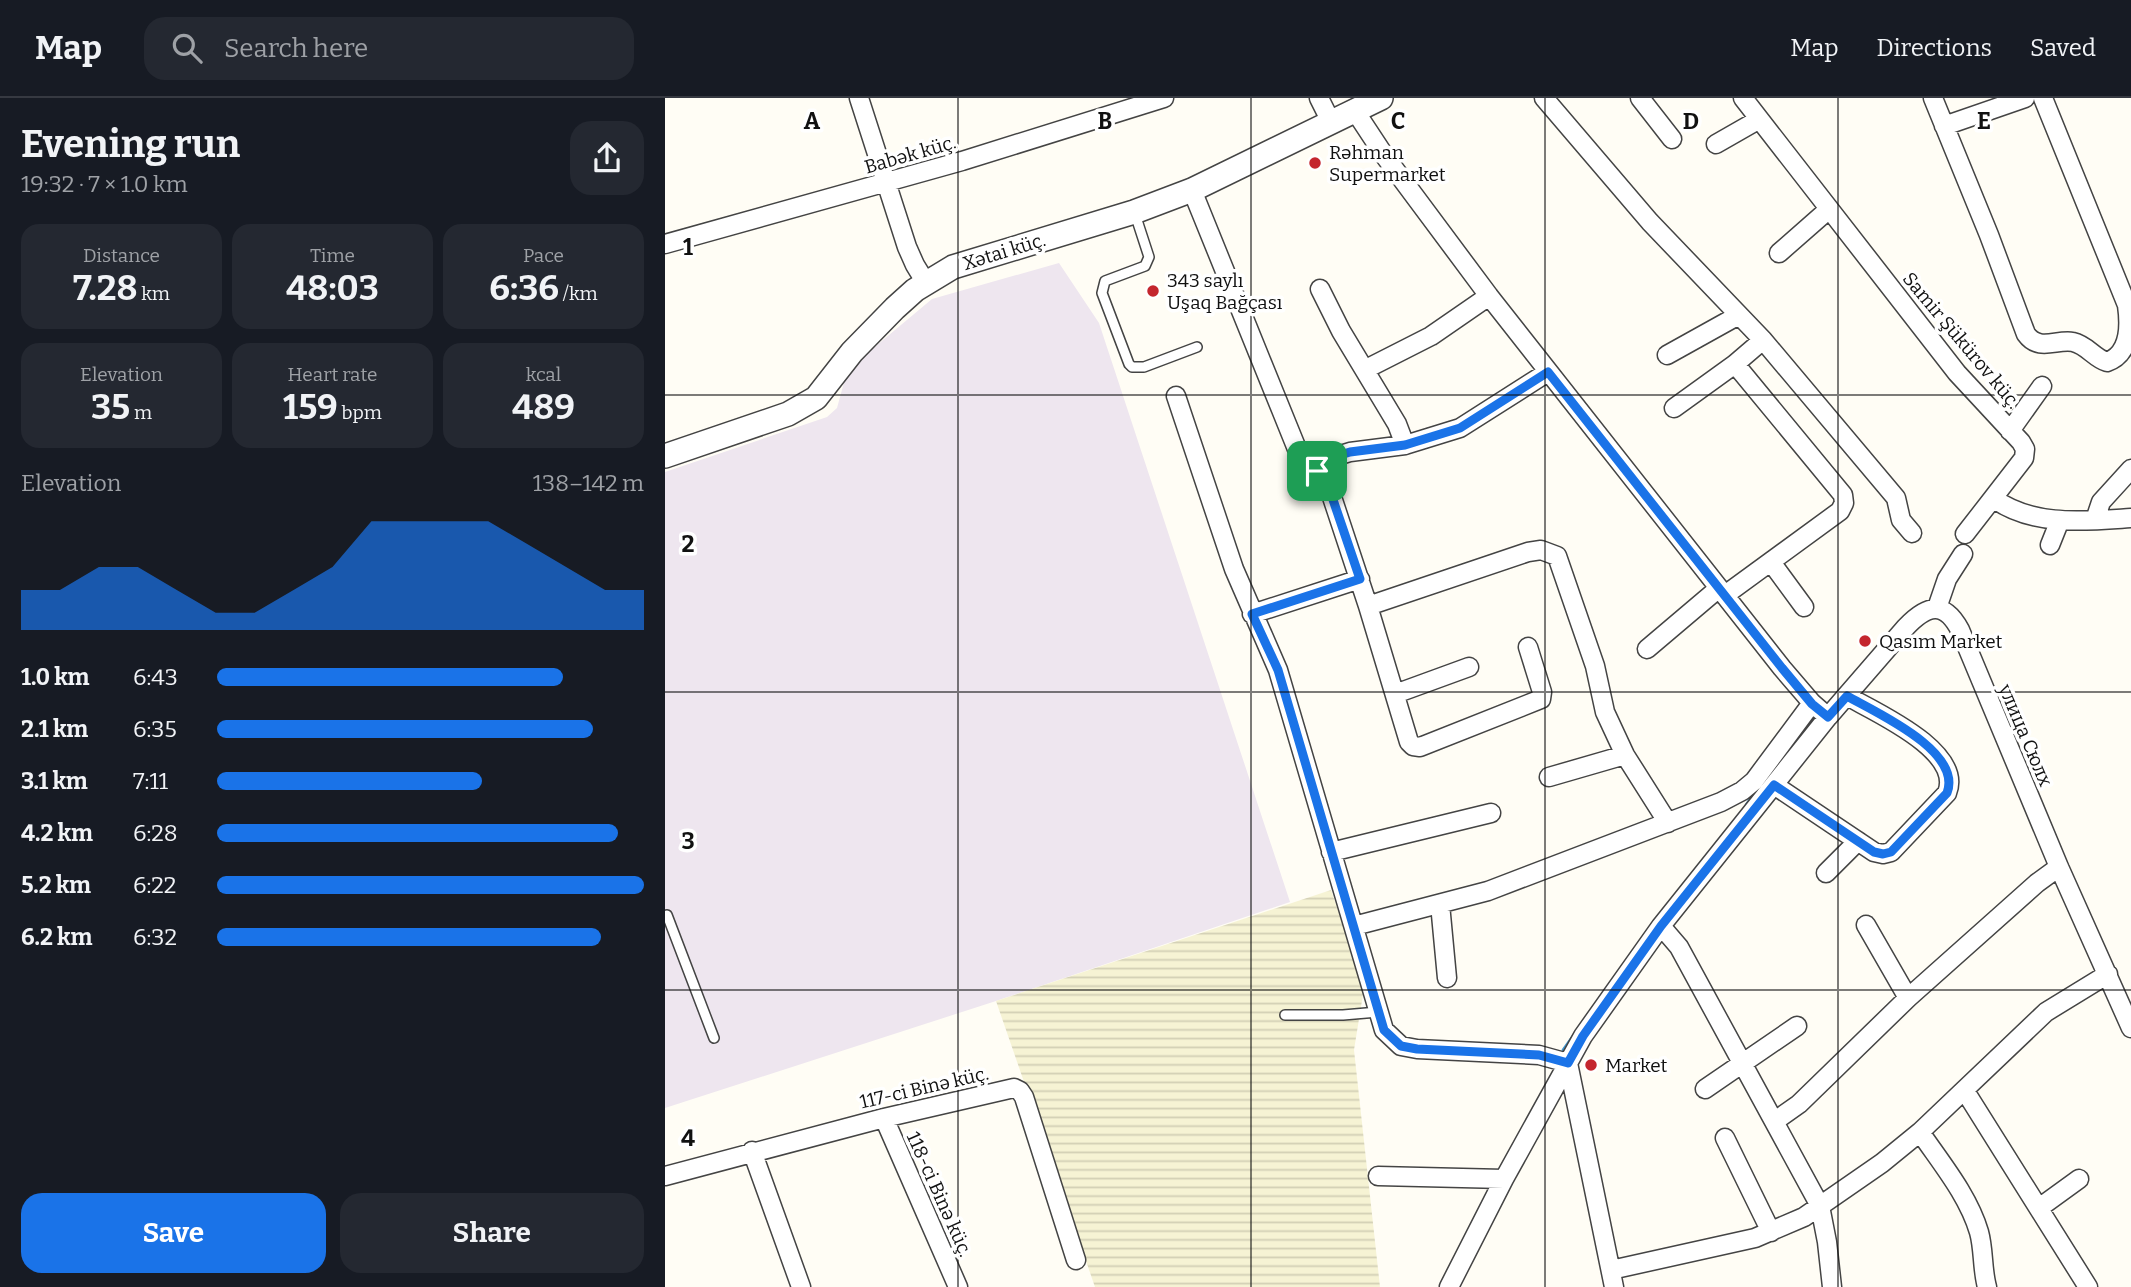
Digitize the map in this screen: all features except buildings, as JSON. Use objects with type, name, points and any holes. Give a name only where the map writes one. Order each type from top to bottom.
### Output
[{"type":"street","points":[[859,98],[907,247],[926,283]]},
{"type":"street","name":"Babək küç.","points":[[665,244],[885,184],[1164,98]]},
{"type":"street","points":[[1319,98],[1331,122]]},
{"type":"street","name":"Xətai küç.","points":[[665,456],[788,414],[816,398],[867,335],[895,308],[926,283],[953,267],[1134,212],[1192,190],[1381,98]]},
{"type":"street","points":[[1544,98],[1650,222],[1763,340],[1896,498],[1901,520],[1912,533]]},
{"type":"street","points":[[1640,98],[1672,139]]},
{"type":"street","name":"Samir Şükürov küç.","points":[[1743,98],[1957,373],[2025,449],[2024,458],[1993,498]]},
{"type":"street","points":[[1933,98],[2026,334],[2039,344],[2075,342],[2107,362],[2122,354],[2129,326],[2127,305],[2043,98]]},
{"type":"street","points":[[1944,126],[2025,98]]},
{"type":"street","points":[[1355,111],[1384,155],[1548,372],[1782,668],[1812,704],[1828,717]]},
{"type":"street","points":[[1716,145],[1758,120]]},
{"type":"street","points":[[1192,190],[1297,449],[1329,488],[1360,579],[1409,742],[1420,747],[1541,699],[1542,692],[1528,646]]},
{"type":"street","points":[[1779,253],[1828,210]]},
{"type":"street","points":[[1320,289],[1341,331],[1397,424],[1405,445]]},
{"type":"street","points":[[1366,369],[1431,337],[1489,296]]},
{"type":"street","points":[[1667,355],[1739,314]]},
{"type":"street","points":[[1674,408],[1763,340]]},
{"type":"street","points":[[1647,649],[1722,591],[1771,562],[1840,511],[1844,503],[1843,495],[1735,364]]},
{"type":"street","points":[[1317,471],[1334,457],[1350,452],[1405,445],[1460,428],[1548,372]]},
{"type":"street","points":[[2010,431],[2042,386]]},
{"type":"street","points":[[1176,396],[1234,569],[1278,670],[1384,1030],[1401,1046],[1417,1049],[1539,1055],[1568,1063]]},
{"type":"street","points":[[2095,520],[2101,502],[2131,469]]},
{"type":"street","points":[[1965,534],[1993,498],[2020,514],[2060,520],[2131,518]]},
{"type":"street","points":[[2050,545],[2060,520]]},
{"type":"street","points":[[1368,606],[1528,552],[1541,550],[1557,556],[1595,666],[1602,703],[1625,755],[1668,823]]},
{"type":"street","points":[[1449,1287],[1504,1179],[1583,1036],[1661,926],[1828,717],[1918,615],[1937,608],[1947,579],[1963,554]]},
{"type":"street","points":[[1771,562],[1804,607]]},
{"type":"street","points":[[1252,614],[1360,579]]},
{"type":"street","name":"улица Сюлх","points":[[1937,608],[1947,612],[1960,630],[2059,867],[2131,1028]]},
{"type":"street","points":[[1395,694],[1469,667]]},
{"type":"street","points":[[1774,785],[1874,852],[1883,854],[1891,852],[1947,793],[1948,776],[1939,758],[1926,743],[1847,696]]},
{"type":"street","points":[[1354,926],[1522,879],[1668,823],[1742,791],[1754,781],[1812,704]]},
{"type":"street","points":[[1549,777],[1625,755]]},
{"type":"street","points":[[1331,852],[1491,813]]},
{"type":"street","points":[[1826,873],[1858,841]]},
{"type":"street","points":[[1775,1121],[1798,1104],[1909,998],[2037,883],[2059,867]]},
{"type":"street","points":[[1440,904],[1447,978]]},
{"type":"street","points":[[1866,925],[1909,998]]},
{"type":"street","points":[[1661,926],[1679,947],[1820,1206],[1832,1287]]},
{"type":"street","points":[[1568,1063],[1612,1278],[1771,1232],[1804,1217],[1882,1163],[1920,1132],[2046,1012],[2108,974]]},
{"type":"street","points":[[1705,1089],[1744,1065],[1797,1026]]},
{"type":"street","name":"117-ci Binə küç.","points":[[665,1176],[752,1151],[1005,1089],[1020,1091],[1076,1259]]},
{"type":"street","points":[[1965,1091],[2088,1287]]},
{"type":"street","name":"118-ci Binə küç.","points":[[884,1118],[958,1287]]},
{"type":"street","points":[[1920,1132],[1963,1195],[1974,1218],[1980,1235],[1987,1287]]},
{"type":"street","points":[[1725,1138],[1771,1232]]},
{"type":"street","points":[[752,1151],[801,1287]]},
{"type":"street","points":[[1378,1177],[1504,1179]]},
{"type":"street","points":[[2039,1208],[2079,1179]]},
{"type":"lane","points":[[1134,212],[1149,257],[1148,263],[1145,267],[1105,281],[1102,287],[1129,364],[1132,367],[1144,367],[1197,347]]},
{"type":"lane","points":[[667,915],[714,1038]]},
{"type":"lane","points":[[1285,1015],[1378,1012]]},
{"type":"shaded area","points":[[1059,263],[1099,323],[1290,902],[665,1108],[665,472],[827,417],[837,408],[846,375],[852,366],[932,299]]},
{"type":"shaded area","points":[[1331,890],[1364,988],[1354,1050],[1380,1287],[1095,1287],[996,1001]]},
{"type":"waterway","points":[[1747,805],[1762,784]]},
{"type":"waterway","points":[[1564,1050],[1574,1036]]},
{"type":"place","name":"Rəhman Supermarket","points":[[1315,163]]},
{"type":"place","name":"343 saylı Uşaq Bağçası","points":[[1153,291]]},
{"type":"place","name":"Qasım Market","points":[[1865,641]]},
{"type":"place","name":"Market","points":[[1591,1065]]},
{"type":"route","points":[[1548,372],[1812,704],[1828,717],[1847,696],[1916,736],[1939,758],[1948,776],[1947,793],[1891,852],[1883,854],[1874,852],[1774,785],[1661,926],[1583,1036],[1568,1063],[1539,1055],[1401,1046],[1392,1040],[1380,1020],[1278,670],[1252,614],[1360,579],[1329,488],[1317,471],[1334,457],[1350,452],[1405,445],[1460,428],[1548,372]]}]
